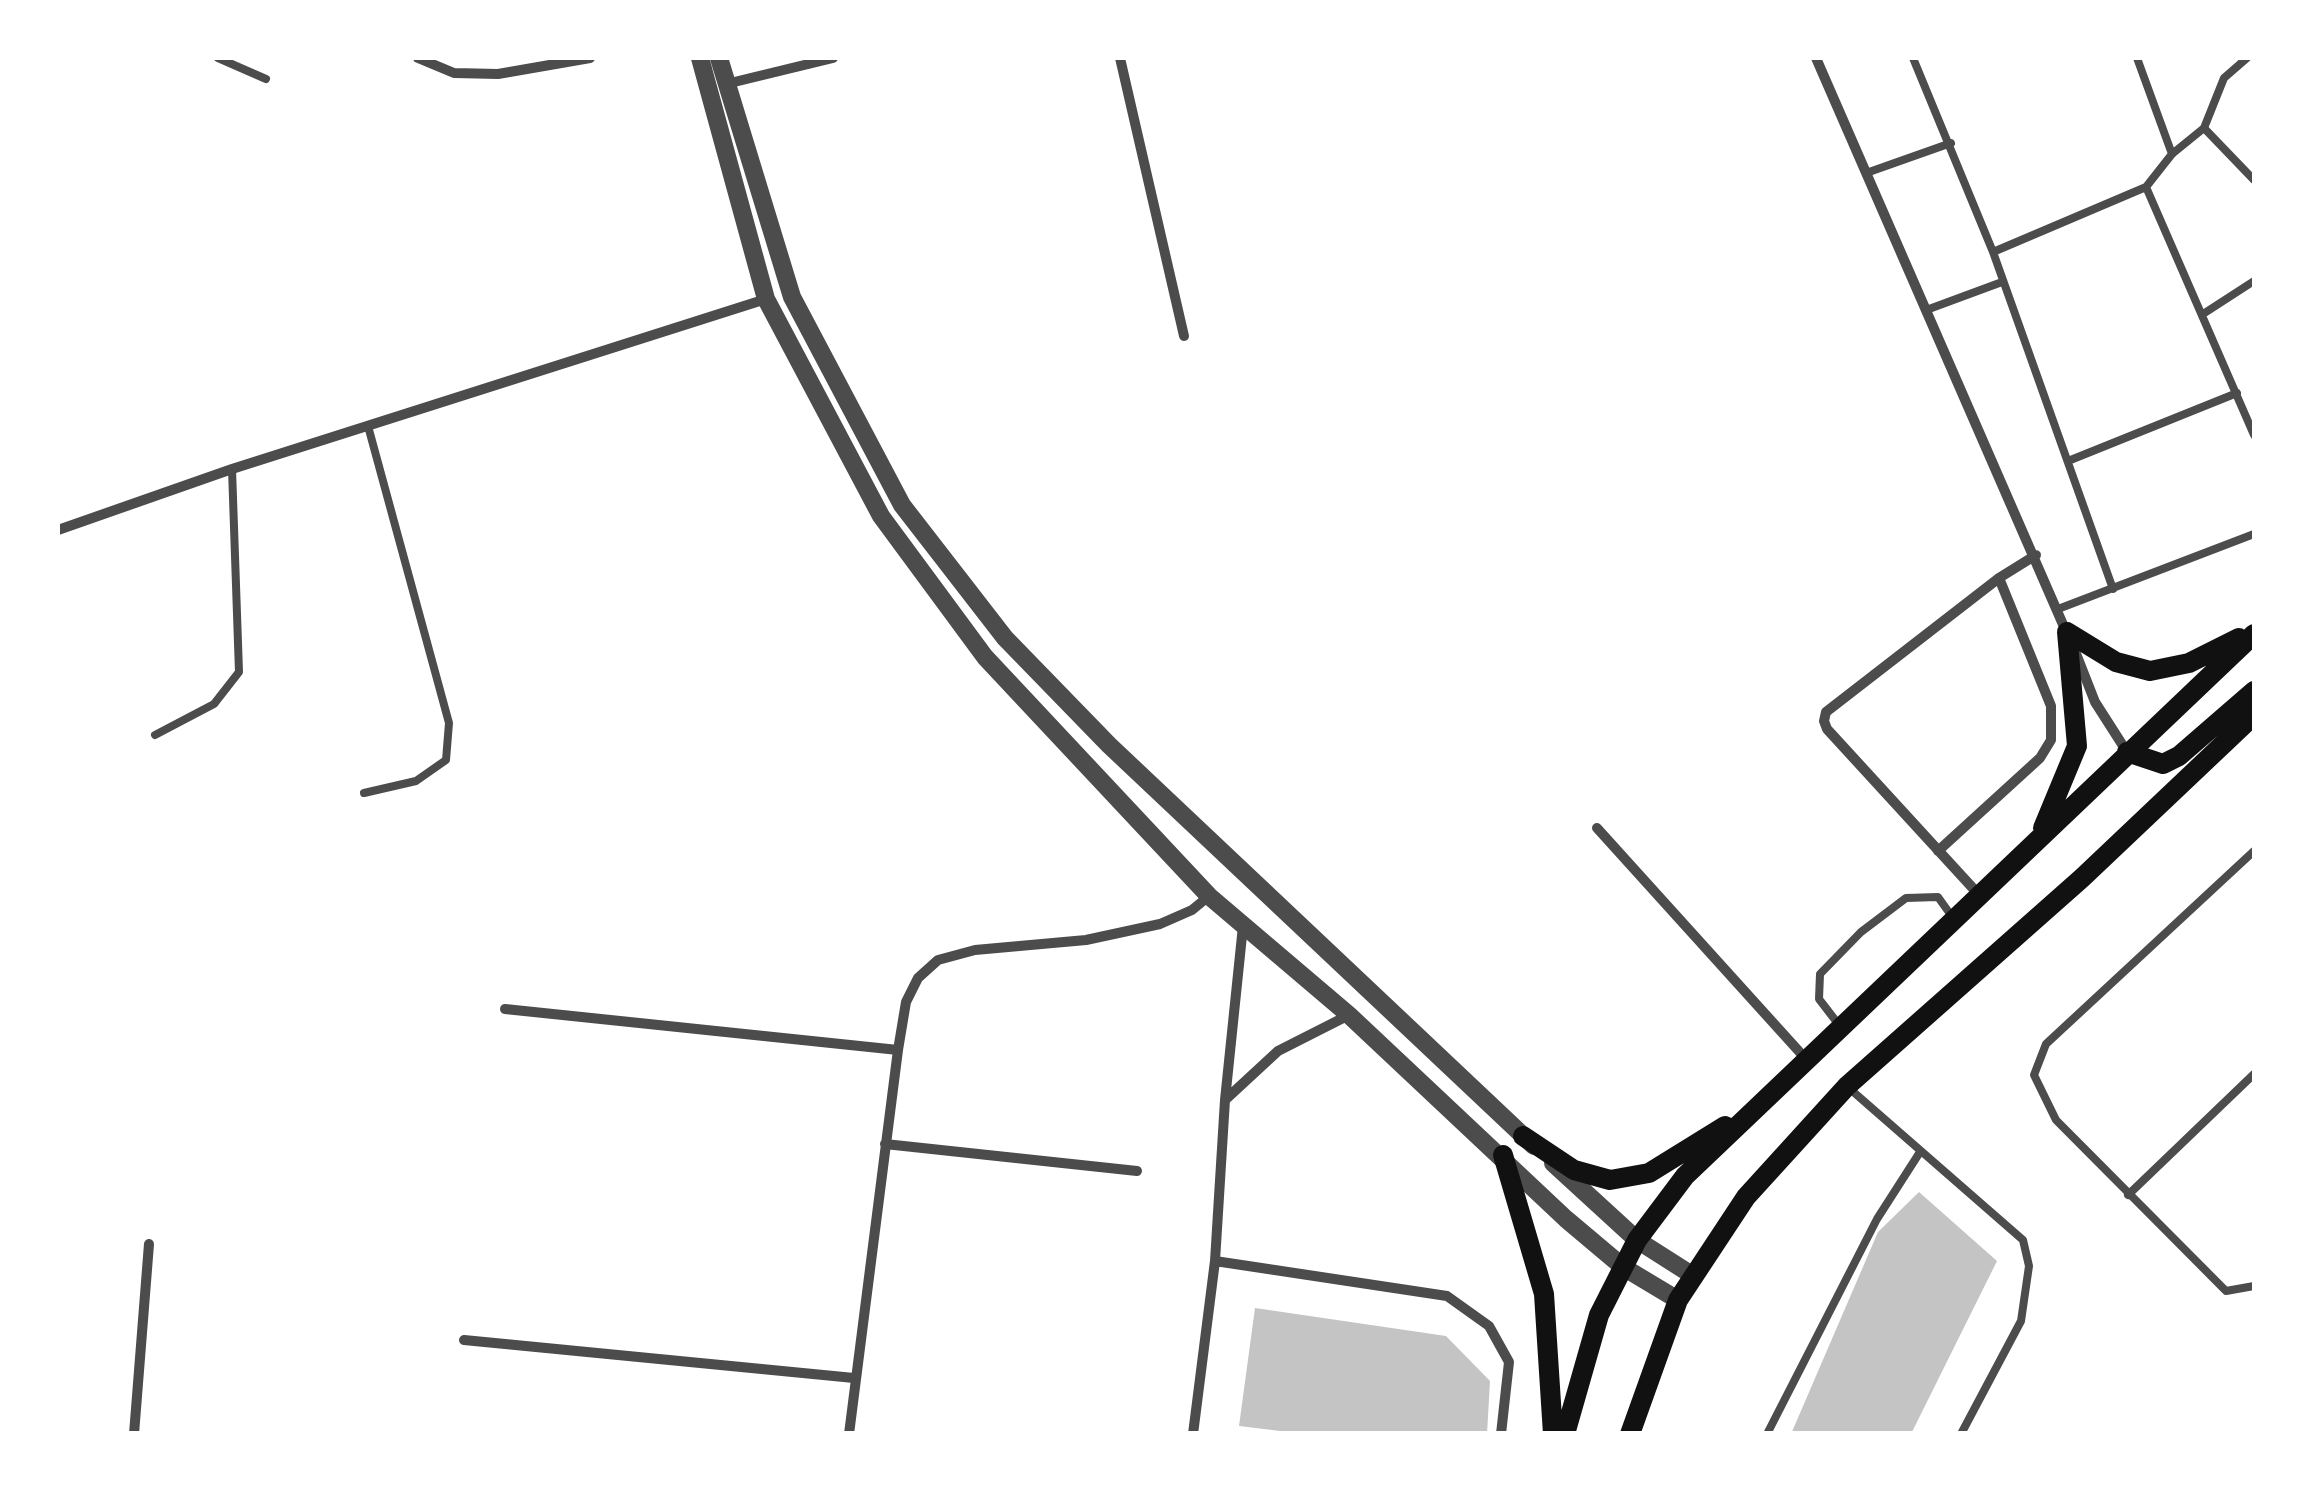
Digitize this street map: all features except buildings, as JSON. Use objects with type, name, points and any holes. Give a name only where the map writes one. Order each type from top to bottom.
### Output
[{"type":"main road","points":[[2067,632],[2116,662],[2150,671],[2190,663],[2254,630]]},
{"type":"main road","points":[[1565,1434],[1590,1341],[1623,1266],[1684,1176],[1839,1025],[1955,921],[2254,630]]},
{"type":"main road","points":[[2036,843],[2077,746],[2067,632]]},
{"type":"main road","points":[[2127,752],[2162,764],[2180,756],[2254,691]]},
{"type":"main road","points":[[1630,1434],[1678,1300],[1746,1198],[1846,1086],[2082,878],[2254,715]]},
{"type":"main road","points":[[1522,1136],[1574,1170],[1610,1180],[1649,1172],[1750,1110]]},
{"type":"main road","points":[[1503,1156],[1544,1294],[1553,1434]]},
{"type":"street","points":[[418,58],[454,73],[498,74],[590,58]]},
{"type":"street","points":[[700,58],[766,299],[881,516],[985,657],[1209,896],[1349,1015],[1623,1266],[1678,1300]]},
{"type":"street","points":[[720,58],[792,297],[902,504],[1005,638],[1109,745],[1522,1136],[1637,1240],[1692,1276]]},
{"type":"street","points":[[726,84],[833,58]]},
{"type":"street","points":[[1120,58],[1184,336]]},
{"type":"street","points":[[1816,58],[1930,309],[2095,702],[2127,752]]},
{"type":"street","points":[[58,530],[232,469],[766,299]]},
{"type":"street","points":[[1980,897],[1827,730],[1826,712],[1999,578],[2036,555]]},
{"type":"street","points":[[1938,851],[2040,758],[2051,740],[2050,706],[1999,578]]},
{"type":"street","points":[[1597,828],[1805,1058]]},
{"type":"street","points":[[850,1434],[898,1050],[906,1002],[918,978],[938,960],[975,950],[1125,932],[1176,917],[1209,896]]},
{"type":"street","points":[[1193,1434],[1216,1260],[1225,1100],[1243,925]]},
{"type":"street","points":[[505,1009],[898,1050]]},
{"type":"street","points":[[1225,1100],[1278,1051],[1349,1015]]},
{"type":"street","points":[[885,1144],[1137,1171]]},
{"type":"street","points":[[134,1434],[149,1244]]},
{"type":"street","points":[[1216,1260],[1447,1296],[1489,1326],[1509,1362],[1501,1434]]},
{"type":"street","points":[[464,1340],[854,1378]]},
{"type":"lane","points":[[218,58],[266,79]]},
{"type":"lane","points":[[1913,58],[1993,252],[2113,589]]},
{"type":"lane","points":[[2136,58],[2172,154]]},
{"type":"lane","points":[[1993,252],[2146,188],[2172,154],[2204,128],[2224,78],[2248,58]]},
{"type":"lane","points":[[2204,128],[2254,180]]},
{"type":"lane","points":[[1869,172],[1951,143]]},
{"type":"lane","points":[[2146,188],[2254,436]]},
{"type":"lane","points":[[1930,309],[2002,282]]},
{"type":"lane","points":[[2203,314],[2254,282]]},
{"type":"lane","points":[[2068,461],[2237,393]]},
{"type":"lane","points":[[364,793],[416,781],[446,760],[449,723],[368,426]]},
{"type":"lane","points":[[156,735],[214,704],[239,672],[232,469]]},
{"type":"lane","points":[[2058,608],[2254,534]]},
{"type":"lane","points":[[2254,851],[2046,1044],[2034,1076],[2056,1120],[2226,1291],[2254,1286]]},
{"type":"lane","points":[[1839,1025],[1819,999],[1820,974],[1861,932],[1906,898],[1938,897],[1955,921]]},
{"type":"lane","points":[[2128,1195],[2254,1074]]},
{"type":"lane","points":[[1846,1086],[2023,1240],[2029,1266],[2021,1321],[1961,1434]]},
{"type":"lane","points":[[1767,1434],[1877,1220],[1920,1152]]}]
